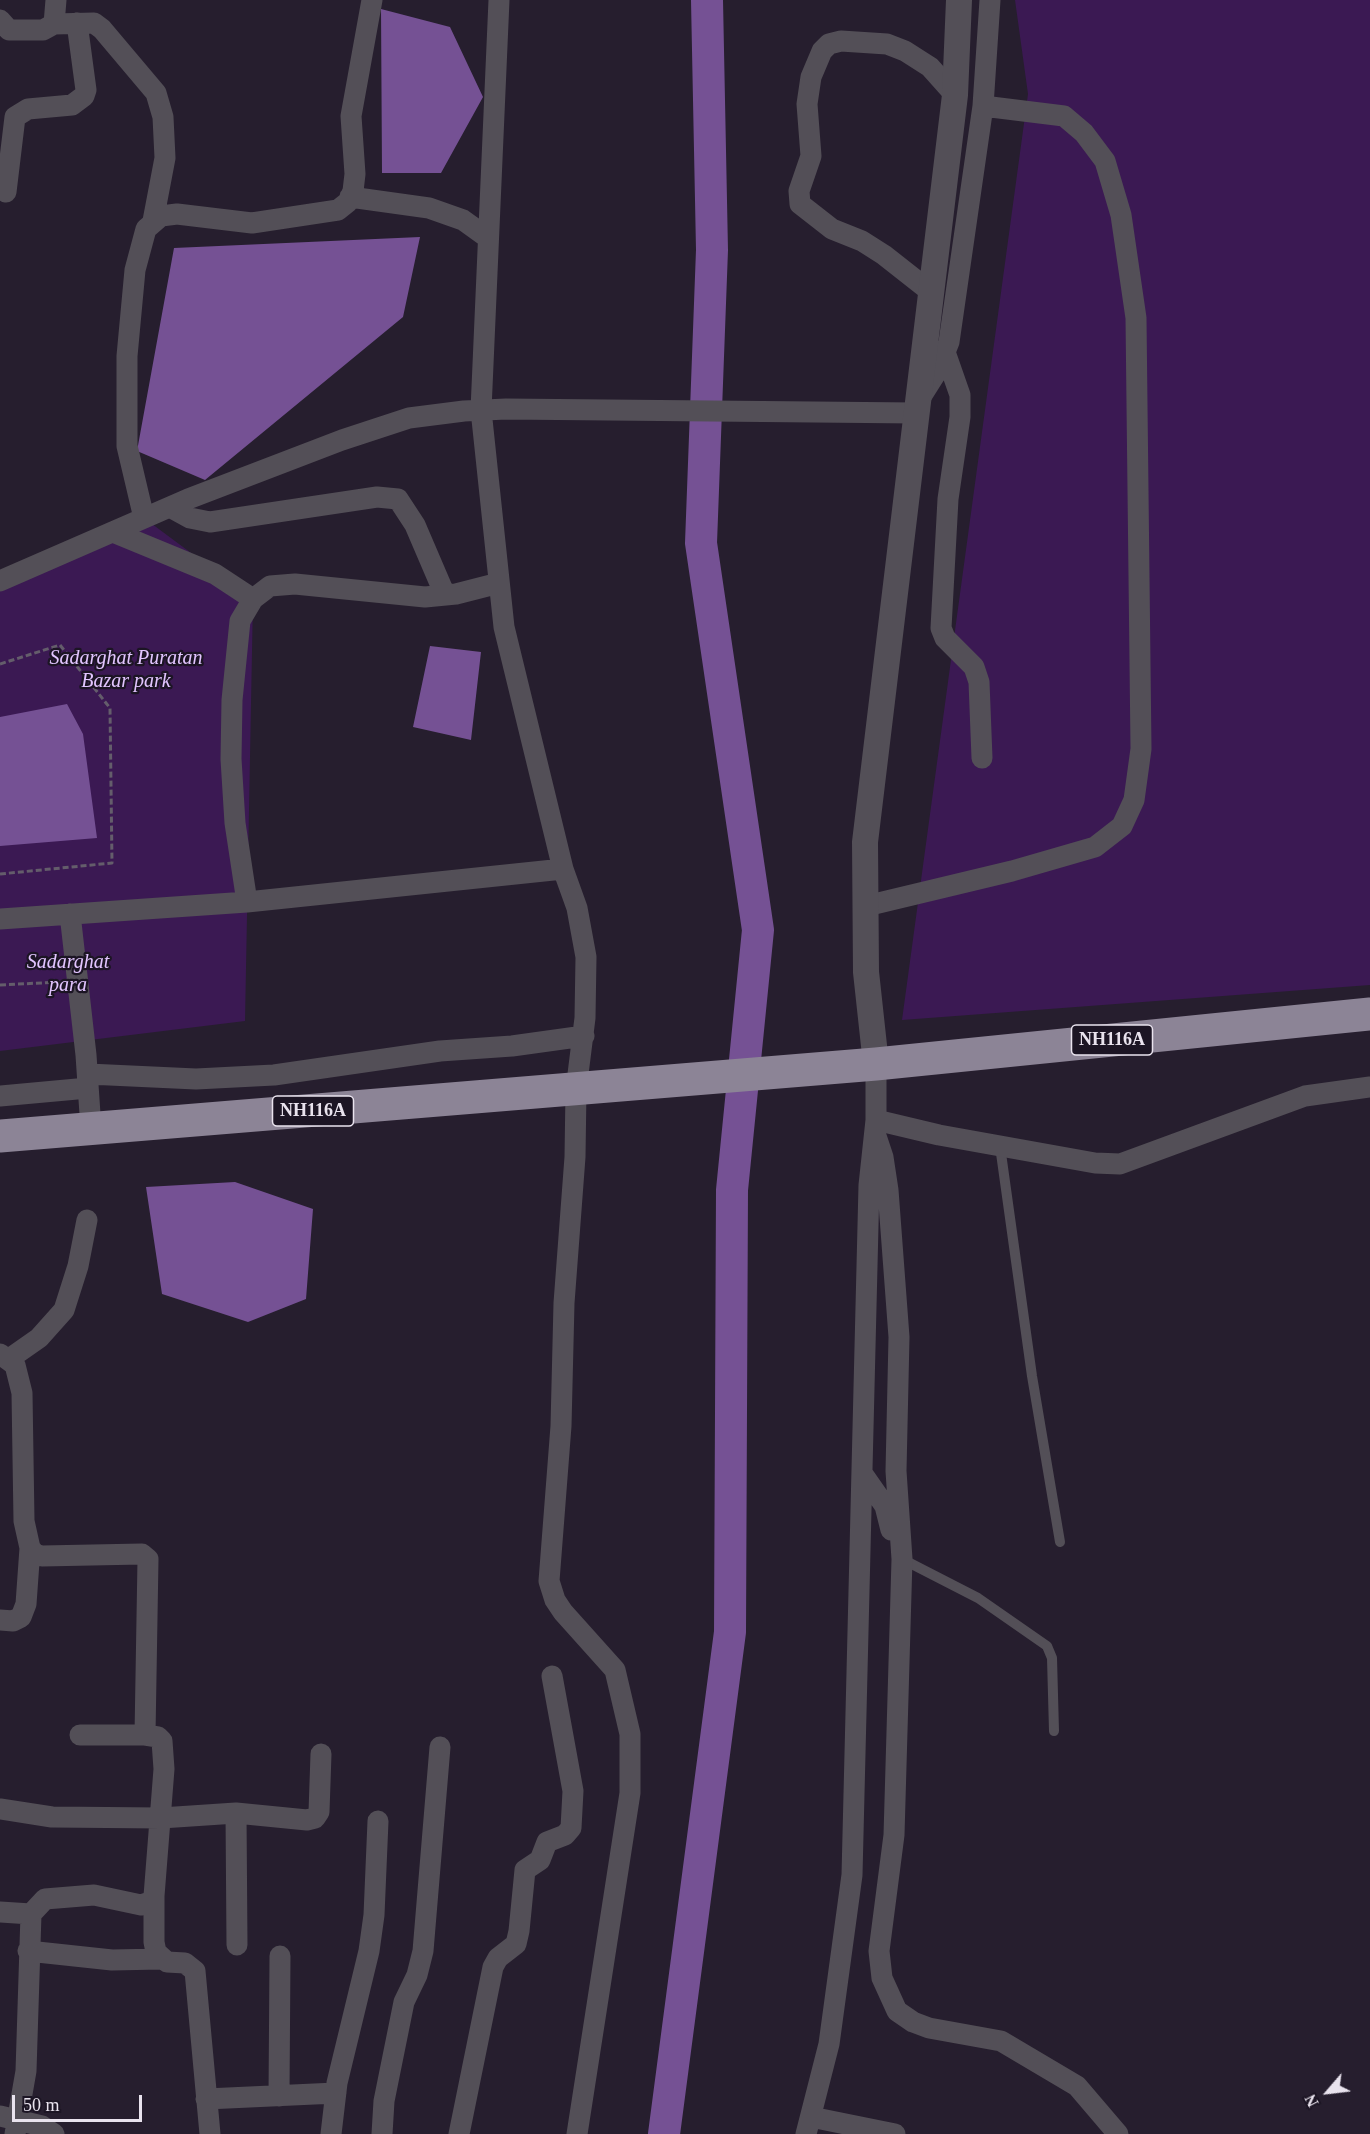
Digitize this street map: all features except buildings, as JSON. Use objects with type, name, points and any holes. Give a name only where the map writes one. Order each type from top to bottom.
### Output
[{"type":"highway","name":"NH116A","points":[[0,1136],[626,1086],[1370,1014]]},
{"type":"street","points":[[54,24],[56,0]]},
{"type":"street","points":[[144,518],[127,446],[127,356],[135,270],[146,229],[161,216],[177,214],[252,223],[299,218],[338,210],[348,202],[355,174],[351,116],[372,0]]},
{"type":"street","points":[[499,0],[481,410],[504,627],[563,869],[577,908],[586,957],[584,1036],[576,1090],[575,1157],[564,1303],[561,1426],[549,1581],[555,1600],[563,1612],[611,1665],[618,1676],[630,1734],[631,1761],[630,1793],[577,2134]]},
{"type":"street","points":[[959,0],[955,95],[865,842],[864,1064],[888,1190],[899,1337],[896,1471],[902,1565],[894,1835],[879,1951],[882,1978],[888,1997],[897,2011],[921,2025],[1001,2041],[1077,2086],[1118,2134]]},
{"type":"street","points":[[917,408],[945,352],[955,307],[983,106],[990,0]]},
{"type":"street","points":[[0,20],[9,30],[17,31],[43,30],[54,24],[94,23],[102,29],[146,80],[160,102],[165,158],[153,221]]},
{"type":"street","points":[[6,192],[15,117],[28,109],[72,105],[84,96],[86,90],[77,23]]},
{"type":"street","points":[[931,291],[884,255],[862,241],[832,229],[800,204],[799,191],[811,156],[807,104],[811,77],[822,51],[829,44],[841,41],[878,42],[905,51],[930,67],[955,95]]},
{"type":"street","points":[[866,906],[1012,871],[1095,847],[1122,826],[1134,800],[1141,750],[1136,318],[1121,215],[1105,161],[1084,133],[1064,116],[983,106]]},
{"type":"street","points":[[350,197],[429,208],[463,220],[488,238]]},
{"type":"street","points":[[945,352],[960,395],[960,417],[948,499],[941,628],[945,638],[974,667],[979,682],[982,759]]},
{"type":"street","points":[[0,581],[170,507],[342,440],[409,418],[506,409],[736,411],[917,408]]},
{"type":"street","points":[[170,507],[190,518],[210,522],[377,497],[398,499],[415,525],[445,595]]},
{"type":"street","points":[[113,532],[215,574],[253,599]]},
{"type":"street","points":[[247,902],[234,823],[231,747],[232,700],[240,621],[253,599],[270,586],[295,584],[425,597],[499,583]]},
{"type":"street","points":[[0,919],[247,902],[563,869]]},
{"type":"street","points":[[70,914],[91,1129]]},
{"type":"street","points":[[0,1096],[88,1081],[274,1075],[440,1051],[512,1046],[584,1036]]},
{"type":"street","points":[[876,1127],[1095,1163],[1120,1164],[1146,1152],[1243,1120],[1305,1096],[1370,1087]]},
{"type":"street","points":[[876,1127],[869,1185],[852,1875],[830,2044],[808,2125],[895,2134]]},
{"type":"street","points":[[0,1620],[13,1621],[21,1617],[26,1604],[30,1548],[24,1521],[22,1393],[7,1366],[39,1338],[64,1310],[78,1266],[87,1220]]},
{"type":"street","points":[[862,1473],[885,1506],[894,1555],[902,1565]]},
{"type":"street","points":[[30,1548],[35,1554],[42,1556],[142,1554],[148,1559],[145,1735]]},
{"type":"street","points":[[459,2134],[493,1967],[498,1958],[511,1950],[518,1937],[525,1870],[540,1860],[547,1842],[565,1835],[571,1828],[573,1791],[552,1676]]},
{"type":"street","points":[[81,1735],[158,1737],[164,1749],[154,1896],[154,1942],[161,1959]]},
{"type":"street","points":[[382,2134],[384,2101],[404,2001],[417,1975],[423,1951],[440,1747]]},
{"type":"street","points":[[0,1809],[52,1817],[161,1818],[236,1813],[307,1820],[315,1818],[319,1812],[321,1754]]},
{"type":"street","points":[[236,1813],[237,1945]]},
{"type":"street","points":[[331,2134],[336,2093],[369,1951],[374,1915],[378,1821]]},
{"type":"street","points":[[54,2134],[42,2126],[11,2123],[26,2071],[28,1951],[31,1914],[45,1899],[94,1894],[141,1905],[154,1896]]},
{"type":"street","points":[[0,1912],[31,1914]]},
{"type":"street","points":[[28,1951],[132,1961],[161,1959],[167,1962],[185,1963],[195,1971],[210,2134]]},
{"type":"street","points":[[279,2096],[280,1956]]},
{"type":"street","points":[[206,2099],[336,2093]]},
{"type":"lane","points":[[1000,1146],[1032,1376],[1060,1542]]},
{"type":"lane","points":[[902,1565],[978,1598],[1047,1646],[1052,1658],[1054,1731]]},
{"type":"path","points":[[0,664],[60,645],[110,708],[112,863],[0,874]]},
{"type":"path","points":[[0,985],[64,982],[78,988]]},
{"type":"green space","points":[[1015,0],[1370,0],[1370,985],[902,1020],[1028,94]]},
{"type":"green space","name":"Sadarghat Puratan Bazar park","points":[[144,518],[253,599],[245,1021],[0,1051],[0,584]]},
{"type":"shaded area","points":[[381,9],[450,27],[483,97],[441,173],[382,173]]},
{"type":"shaded area","points":[[420,237],[403,317],[205,480],[137,451],[174,248]]},
{"type":"shaded area","points":[[430,646],[481,652],[471,740],[413,727]]},
{"type":"shaded area","points":[[67,704],[83,734],[97,838],[0,846],[0,717]]},
{"type":"shaded area","points":[[235,1182],[313,1209],[306,1299],[248,1322],[162,1294],[146,1187]]},
{"type":"waterway","points":[[664,2134],[730,1632],[732,1190],[758,930],[701,543],[712,250],[707,0]]},
{"type":"park label","name":"Sadarghat para","points":[[68,974]]}]
